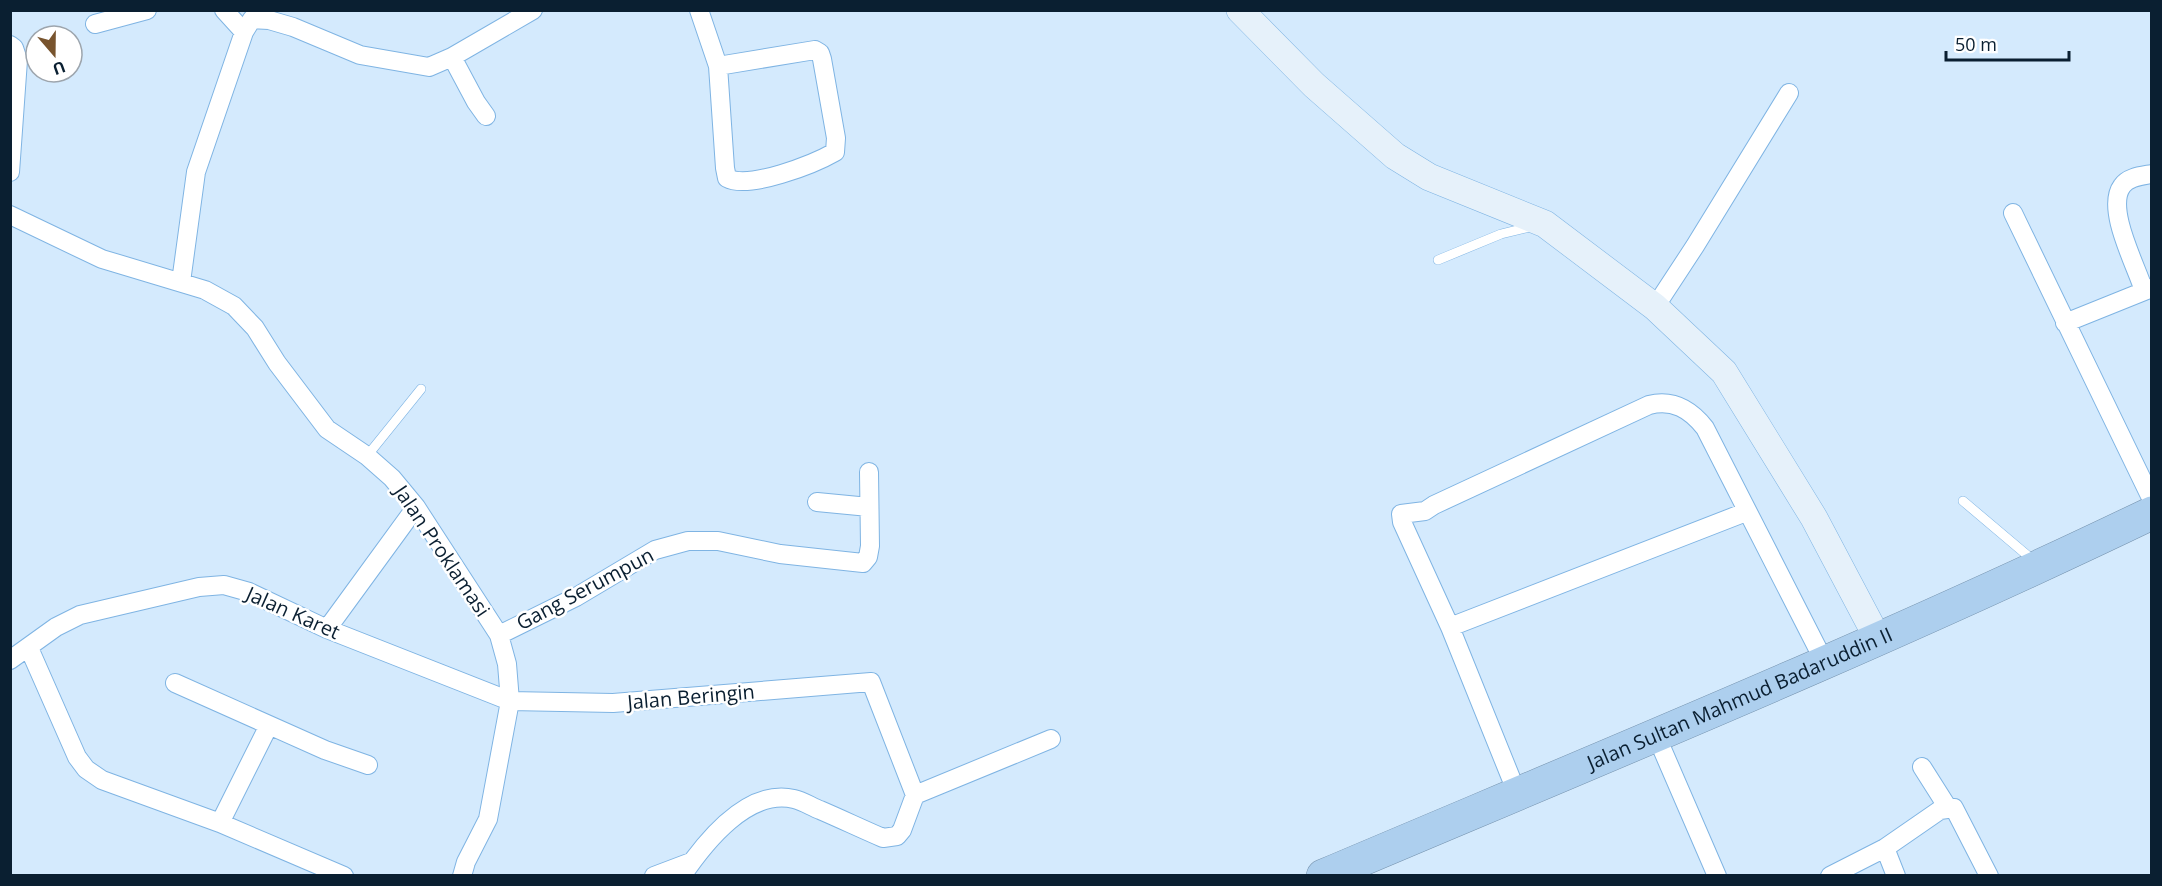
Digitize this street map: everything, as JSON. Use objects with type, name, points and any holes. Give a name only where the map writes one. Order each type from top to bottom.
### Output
[{"type":"highway","name":"Jalan Sultan Mahmud Badaruddin II","points":[[1323,876],[1878,639],[2040,567],[2151,513]]},
{"type":"street","points":[[95,24],[147,10]]},
{"type":"street","points":[[224,10],[244,32]]},
{"type":"street","points":[[181,282],[196,172],[244,32],[252,19],[257,18],[293,27],[360,55],[429,67],[452,57],[533,10]]},
{"type":"street","points":[[699,10],[718,66],[727,178],[734,182],[762,179],[821,160],[835,152],[836,138],[820,53],[815,50],[718,66]]},
{"type":"street","points":[[1240,10],[1314,86],[1395,156],[1429,177],[1545,224],[1654,307],[1724,372],[1814,518],[1878,639]]},
{"type":"street","points":[[10,45],[14,48],[18,60],[10,172]]},
{"type":"street","points":[[452,57],[486,116]]},
{"type":"street","points":[[1654,307],[1695,246],[1789,93]]},
{"type":"street","points":[[2065,322],[2148,290],[2123,236],[2117,211],[2118,193],[2122,185],[2134,177],[2151,174]]},
{"type":"street","points":[[2013,213],[2151,500]]},
{"type":"street","name":"Jalan Proklamasi","points":[[10,214],[102,259],[205,290],[234,306],[255,328],[277,363],[327,429],[367,456],[392,478],[416,507],[499,635],[507,664],[510,701],[488,819],[466,862],[462,876]]},
{"type":"street","points":[[1517,793],[1450,627],[1402,522],[1401,514],[1425,511],[1649,405],[1661,402],[1686,409],[1705,428],[1824,662]]},
{"type":"street","name":"Gang Serumpun","points":[[499,635],[576,597],[655,550],[688,541],[718,541],[780,554],[863,563],[868,557],[870,546],[869,472]]},
{"type":"street","points":[[817,502],[869,507]]},
{"type":"street","points":[[327,629],[416,507]]},
{"type":"street","points":[[1450,627],[1746,512]]},
{"type":"street","name":"Jalan Karet","points":[[10,660],[56,627],[80,615],[199,587],[224,585],[249,592],[327,629],[510,701]]},
{"type":"street","points":[[29,648],[77,757],[86,769],[102,780],[220,823],[344,876]]},
{"type":"street","name":"Jalan Beringin","points":[[510,701],[613,703],[872,682],[915,795]]},
{"type":"street","points":[[175,683],[324,750],[368,765]]},
{"type":"street","points":[[220,823],[269,725]]},
{"type":"street","points":[[1656,735],[1718,876]]},
{"type":"street","points":[[654,876],[686,869],[721,829],[740,812],[758,802],[774,798],[794,799],[883,838],[897,836],[902,830],[915,795],[1052,739]]},
{"type":"street","points":[[1922,767],[1948,808]]},
{"type":"street","points":[[1830,876],[1885,848],[1940,810],[1954,808],[1989,876]]},
{"type":"street","points":[[1885,848],[1896,876]]},
{"type":"lane","points":[[1438,260],[1501,234],[1545,224]]},
{"type":"lane","points":[[367,456],[421,388]]},
{"type":"lane","points":[[1963,501],[2040,567]]}]
